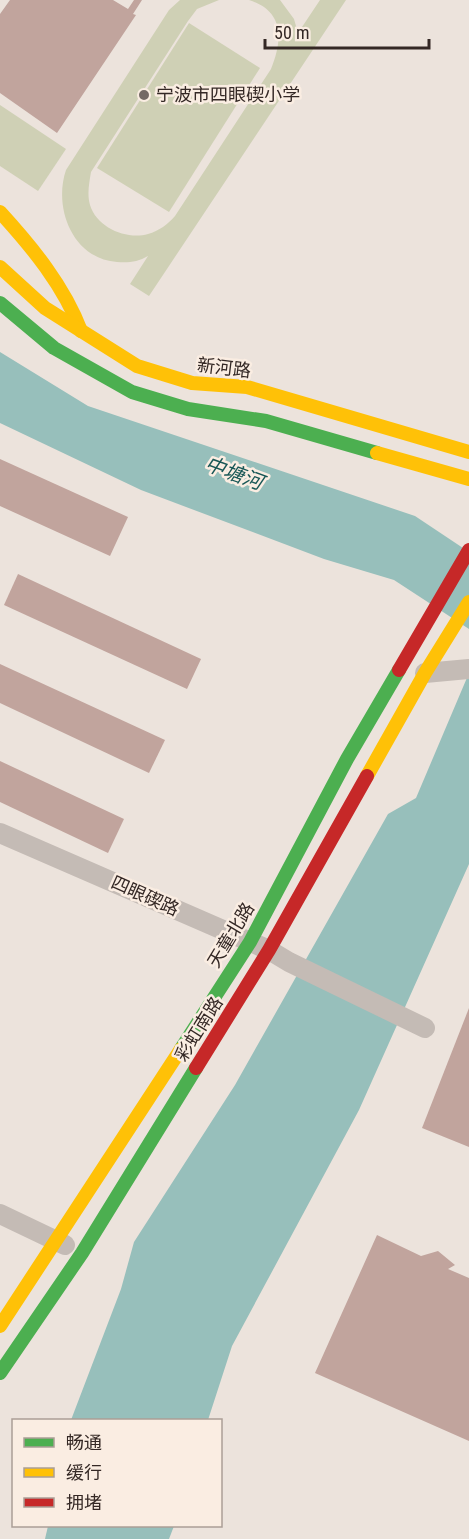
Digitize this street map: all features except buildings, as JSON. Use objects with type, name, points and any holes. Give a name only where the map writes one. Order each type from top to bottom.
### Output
[{"type":"main road","points":[[0,212],[50,274],[78,320],[82,331]]},
{"type":"main road","name":"新河路","points":[[0,267],[45,308],[137,366],[192,383],[247,387],[469,452]]},
{"type":"main road","points":[[0,303],[54,348],[132,392],[188,409],[267,421],[469,479]]},
{"type":"main road","name":"天童北路","points":[[0,1326],[250,942],[347,759],[469,550]]},
{"type":"main road","name":"彩虹南路","points":[[0,1372],[82,1253],[269,951],[425,673],[469,602]]},
{"type":"street","points":[[425,673],[469,669]]},
{"type":"street","name":"四眼碶路","points":[[0,833],[250,942],[425,1028]]},
{"type":"street","points":[[0,1214],[82,1253]]},
{"type":"green space","points":[[180,0],[219,0],[197,9],[188,21],[91,172],[89,197],[94,213],[106,226],[122,234],[152,233],[175,216],[271,69],[278,47],[278,27],[269,11],[249,0],[280,0],[294,19],[298,33],[320,0],[346,0],[149,296],[130,284],[148,256],[133,262],[117,262],[102,259],[89,252],[78,242],[70,229],[62,200],[63,185],[66,170],[169,10]]},
{"type":"green space","points":[[189,23],[260,68],[169,212],[97,168]]},
{"type":"green space","points":[[0,105],[66,149],[38,191],[0,166]]},
{"type":"water","name":"中塘河","points":[[0,352],[88,406],[415,516],[469,552],[469,629],[394,580],[324,559],[141,490],[0,423]]},
{"type":"water","points":[[469,673],[469,864],[359,1110],[232,1346],[208,1419],[71,1419],[121,1289],[134,1242],[235,1085],[388,814],[416,798]]},
{"type":"water","points":[[48,1527],[174,1527],[169,1539],[45,1539]]},
{"type":"traffic: fast","points":[[0,303],[54,348],[132,392],[188,409],[266,421],[377,453]]},
{"type":"traffic: fast","points":[[181,1049],[250,942],[347,759],[399,670]]},
{"type":"traffic: fast","points":[[0,1373],[82,1253],[196,1068]]},
{"type":"traffic: slow","points":[[0,212],[46,268],[66,298],[81,331]]},
{"type":"traffic: slow","points":[[0,267],[45,308],[137,366],[192,383],[247,387],[469,452]]},
{"type":"traffic: slow","points":[[377,453],[469,479]]},
{"type":"traffic: slow","points":[[367,776],[425,673],[469,602]]},
{"type":"traffic: slow","points":[[0,1326],[181,1049]]},
{"type":"traffic: jam","points":[[399,670],[469,550]]},
{"type":"traffic: jam","points":[[196,1068],[269,950],[367,776]]},
{"type":"place","name":"宁波市四眼碶小学","points":[[144,95]]}]
